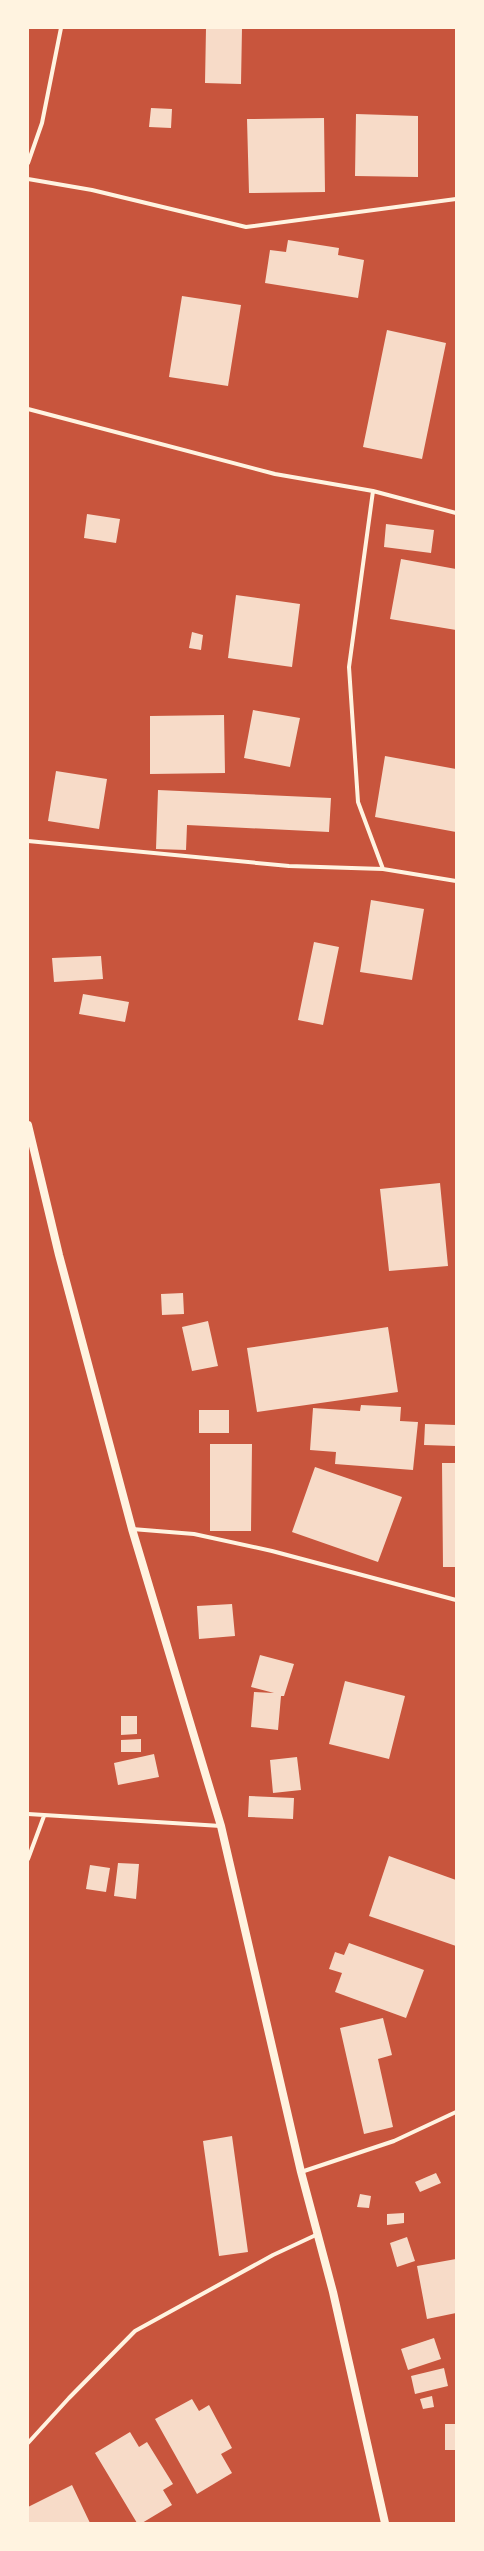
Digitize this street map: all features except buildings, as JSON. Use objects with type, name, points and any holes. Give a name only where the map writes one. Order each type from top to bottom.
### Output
[{"type":"main road","points":[[28,1125],[32,1158],[132,1528],[221,1826],[385,2523]]},
{"type":"street","points":[[28,163],[42,123],[61,28]]},
{"type":"street","points":[[28,179],[92,190],[246,227],[456,199]]},
{"type":"street","points":[[28,409],[275,474],[374,491],[456,513]]},
{"type":"street","points":[[374,491],[349,667],[358,802],[383,869]]},
{"type":"street","points":[[28,841],[288,866],[383,869],[456,881]]},
{"type":"street","points":[[132,1528],[194,1534],[272,1551],[456,1600]]},
{"type":"street","points":[[28,1814],[221,1826]]},
{"type":"street","points":[[28,1859],[44,1816]]},
{"type":"street","points":[[302,2172],[394,2140],[456,2112]]},
{"type":"street","points":[[28,2442],[135,2331],[273,2254],[318,2234]]}]
